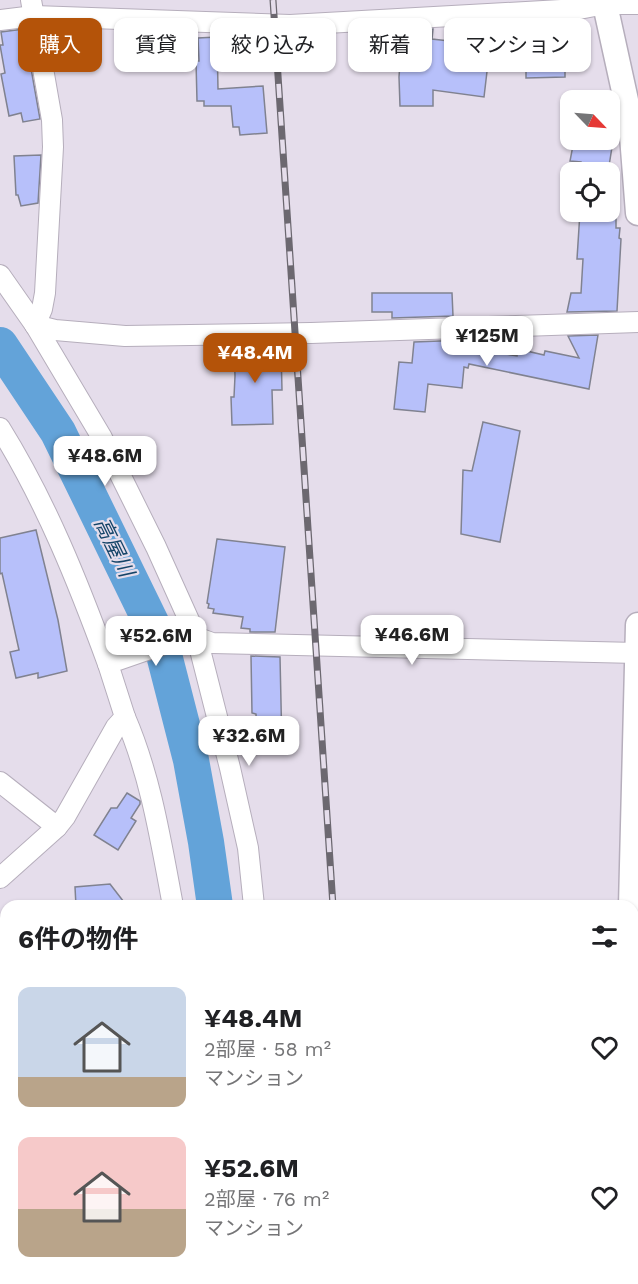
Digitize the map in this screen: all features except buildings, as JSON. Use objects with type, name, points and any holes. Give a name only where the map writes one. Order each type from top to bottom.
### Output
[{"type":"street","points":[[604,2],[631,123],[638,213]]},
{"type":"street","points":[[0,20],[32,8],[290,25],[579,9],[604,2],[638,4]]},
{"type":"street","points":[[32,8],[52,120],[53,147],[45,293],[42,309],[35,325]]},
{"type":"street","points":[[0,275],[35,325],[101,436],[156,547],[192,637],[230,768],[245,837],[253,900]]},
{"type":"street","points":[[35,325],[55,330],[125,336],[311,333],[638,322]]},
{"type":"street","points":[[0,428],[22,464],[73,569],[111,663],[125,717],[134,738],[154,807],[172,900]]},
{"type":"street","points":[[631,900],[638,625]]},
{"type":"street","points":[[111,663],[192,637],[212,643],[637,653]]},
{"type":"street","points":[[0,878],[66,817],[116,727],[125,717]]},
{"type":"street","points":[[0,782],[57,827]]},
{"type":"waterway","name":"高屋川","points":[[0,345],[58,432],[161,643],[191,760],[214,900]]},
{"type":"railway","points":[[273,0],[333,900]]}]
